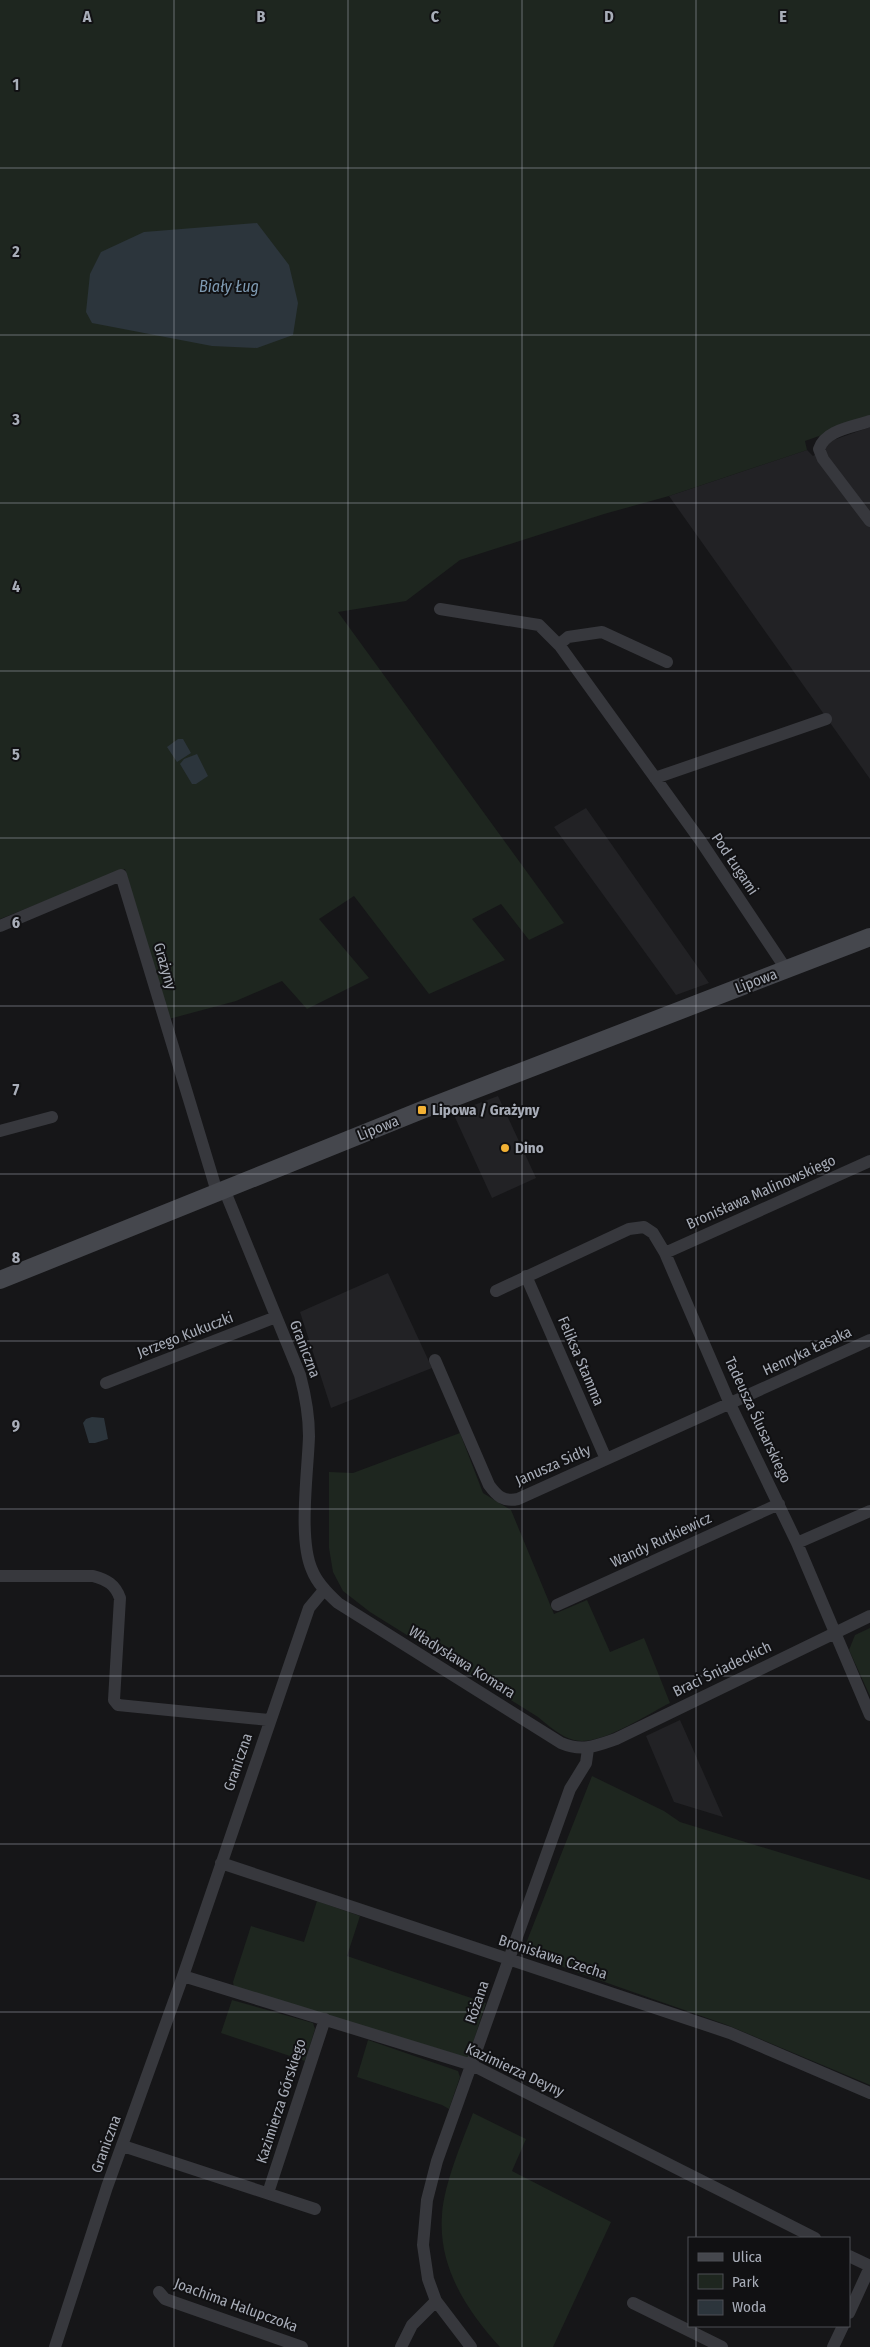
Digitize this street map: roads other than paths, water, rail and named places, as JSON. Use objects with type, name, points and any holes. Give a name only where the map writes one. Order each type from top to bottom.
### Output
[{"type":"main road","name":"Lipowa","points":[[0,1280],[221,1191],[870,936]]},
{"type":"street","points":[[870,421],[830,434],[821,442],[819,449],[823,459],[870,521]]},
{"type":"street","name":"Pod Ługami","points":[[440,609],[539,625],[560,646],[700,840],[786,969]]},
{"type":"street","points":[[560,646],[568,638],[602,632],[667,662]]},
{"type":"street","points":[[655,778],[826,719]]},
{"type":"street","name":"Grażyny","points":[[0,926],[121,875],[221,1191]]},
{"type":"street","points":[[0,1131],[52,1117]]},
{"type":"street","name":"Bronisława Malinowskiego","points":[[665,1253],[870,1161]]},
{"type":"street","name":"Graniczna","points":[[56,2347],[107,2187],[183,1976],[269,1720],[309,1608],[324,1590],[312,1570],[306,1550],[309,1433],[300,1375],[221,1191]]},
{"type":"street","name":"Tadeusza Ślusarskiego","points":[[526,1276],[629,1229],[644,1227],[653,1233],[665,1253],[730,1404],[797,1543],[870,1715]]},
{"type":"street","points":[[496,1291],[526,1276]]},
{"type":"street","name":"Feliksa Stamma","points":[[526,1276],[606,1459]]},
{"type":"street","name":"Jerzego Kukuczki","points":[[106,1383],[276,1317]]},
{"type":"street","name":"Henryka Łasaka","points":[[730,1404],[870,1340]]},
{"type":"street","name":"Janusza Sidły","points":[[435,1360],[489,1485],[498,1496],[510,1500],[518,1499],[730,1404]]},
{"type":"street","name":"Wandy Rutkiewicz","points":[[557,1605],[779,1504]]},
{"type":"street","points":[[797,1543],[870,1511]]},
{"type":"street","points":[[0,1576],[93,1576],[104,1580],[116,1588],[120,1598],[114,1700],[118,1705],[269,1720]]},
{"type":"street","name":"Władysława Komara","points":[[324,1590],[338,1602],[550,1737],[574,1748],[588,1749]]},
{"type":"street","name":"Braci Śniadeckich","points":[[588,1749],[616,1739],[870,1616]]},
{"type":"street","name":"Różana","points":[[471,2347],[436,2301],[428,2279],[424,2261],[423,2236],[427,2200],[437,2161],[509,1959],[570,1789],[586,1763],[588,1749]]},
{"type":"street","name":"Bronisława Czecha","points":[[221,1863],[730,2033],[870,2093]]},
{"type":"street","name":"Kazimierza Deyny","points":[[183,1976],[472,2065],[812,2237]]},
{"type":"street","name":"Kazimierza Górskiego","points":[[268,2193],[326,2019]]},
{"type":"street","points":[[123,2146],[316,2209]]},
{"type":"street","points":[[850,2257],[870,2267],[850,2311]]},
{"type":"street","name":"Joachima Halupczoka","points":[[159,2292],[165,2299],[302,2347]]},
{"type":"street","points":[[401,2347],[412,2325],[436,2301]]},
{"type":"street","points":[[633,2302],[722,2347]]},
{"type":"street","points":[[833,2347],[843,2327]]},
{"type":"water","name":"Biały Ług","points":[[257,223],[289,265],[298,303],[293,335],[257,348],[212,346],[92,323],[86,312],[90,274],[101,252],[144,232]]},
{"type":"water","points":[[178,739],[183,739],[191,753],[177,762],[167,747]]},
{"type":"water","points":[[197,754],[208,776],[196,784],[192,784],[180,764],[184,759]]},
{"type":"water","points":[[92,1417],[104,1418],[108,1439],[89,1443],[83,1423],[86,1419]]},
{"type":"place","name":"Lipowa / Grażyny","points":[[422,1110]]},
{"type":"place","name":"Dino","points":[[505,1148]]}]
